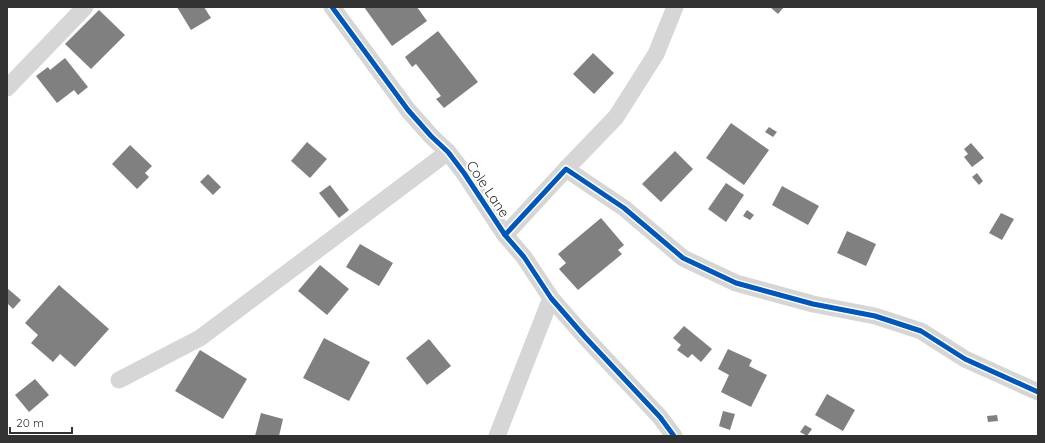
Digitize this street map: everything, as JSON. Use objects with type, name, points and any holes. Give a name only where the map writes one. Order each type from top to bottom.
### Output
[{"type":"street","points":[[7,88],[85,7]]},
{"type":"street","name":"Cole Lane","points":[[332,7],[408,110],[431,136],[448,152],[464,173],[505,235],[524,257],[551,298],[660,417],[674,436]]},
{"type":"street","points":[[505,235],[616,117],[656,54],[676,7]]},
{"type":"street","points":[[119,380],[200,338],[448,152]]},
{"type":"street","points":[[566,169],[624,208],[683,258],[729,280],[813,304],[875,316],[921,331],[965,359],[1038,392]]},
{"type":"street","points":[[497,436],[551,298]]},
{"type":"building","points":[[177,7],[204,7],[211,18],[191,30]]},
{"type":"building","points":[[364,7],[417,7],[427,21],[392,46]]},
{"type":"building","points":[[770,7],[784,7],[778,14]]},
{"type":"building","points":[[99,10],[125,35],[91,69],[65,44]]},
{"type":"building","points":[[438,31],[478,82],[444,108],[436,99],[441,96],[416,64],[412,67],[405,57]]},
{"type":"building","points":[[593,53],[614,73],[594,94],[573,74]]},
{"type":"building","points":[[65,58],[88,87],[78,95],[74,90],[57,103],[36,76],[48,67],[50,70]]},
{"type":"building","points":[[731,123],[769,150],[744,185],[706,158]]},
{"type":"building","points":[[769,127],[777,132],[773,137],[765,132]]},
{"type":"building","points":[[307,142],[327,159],[310,178],[291,161]]},
{"type":"building","points":[[971,143],[984,158],[972,167],[964,157],[968,154],[964,149]]},
{"type":"building","points":[[130,145],[152,166],[145,173],[149,177],[137,189],[112,164]]},
{"type":"building","points":[[675,151],[693,169],[661,202],[642,184]]},
{"type":"building","points":[[977,173],[983,181],[979,185],[972,177]]},
{"type":"building","points":[[208,174],[221,187],[213,195],[200,182]]},
{"type":"building","points":[[726,183],[744,195],[726,222],[708,209]]},
{"type":"building","points":[[330,185],[349,210],[339,218],[319,193]]},
{"type":"building","points":[[782,186],[819,206],[808,225],[772,205]]},
{"type":"building","points":[[747,210],[754,215],[750,220],[743,216]]},
{"type":"building","points":[[1001,213],[1014,219],[1002,240],[989,233]]},
{"type":"building","points":[[601,218],[624,245],[618,250],[622,254],[578,290],[559,269],[566,263],[558,254]]},
{"type":"building","points":[[847,231],[876,244],[866,266],[837,253]]},
{"type":"building","points":[[360,244],[393,263],[379,286],[346,267]]},
{"type":"building","points":[[320,265],[349,289],[327,315],[298,291]]},
{"type":"building","points":[[59,285],[109,329],[75,367],[60,354],[53,362],[31,343],[38,335],[25,323]]},
{"type":"building","points":[[7,288],[21,300],[13,309],[7,303]]},
{"type":"building","points":[[684,326],[712,349],[701,362],[692,354],[688,358],[677,350],[681,345],[673,338]]},
{"type":"building","points":[[324,338],[370,362],[349,401],[303,378]]},
{"type":"building","points":[[429,339],[451,366],[427,385],[406,358]]},
{"type":"building","points":[[728,349],[752,360],[749,366],[767,375],[751,407],[721,392],[729,375],[718,369]]},
{"type":"building","points":[[200,350],[247,379],[223,419],[175,391]]},
{"type":"building","points":[[35,379],[49,395],[29,412],[15,395]]},
{"type":"building","points":[[827,394],[855,410],[843,431],[815,415]]},
{"type":"building","points":[[723,411],[735,414],[730,430],[719,426]]},
{"type":"building","points":[[261,413],[283,419],[279,436],[255,436]]},
{"type":"building","points":[[997,415],[998,421],[988,422],[987,416]]},
{"type":"building","points":[[805,425],[812,429],[807,436],[800,432]]},
{"type":"cycle path","points":[[332,7],[408,110],[431,136],[448,152],[464,173],[505,235],[524,257],[551,298],[585,337],[660,417],[674,436]]},
{"type":"cycle path","points":[[505,235],[566,169],[624,208],[683,258],[736,283],[813,304],[875,316],[921,331],[965,359],[1038,392]]}]
